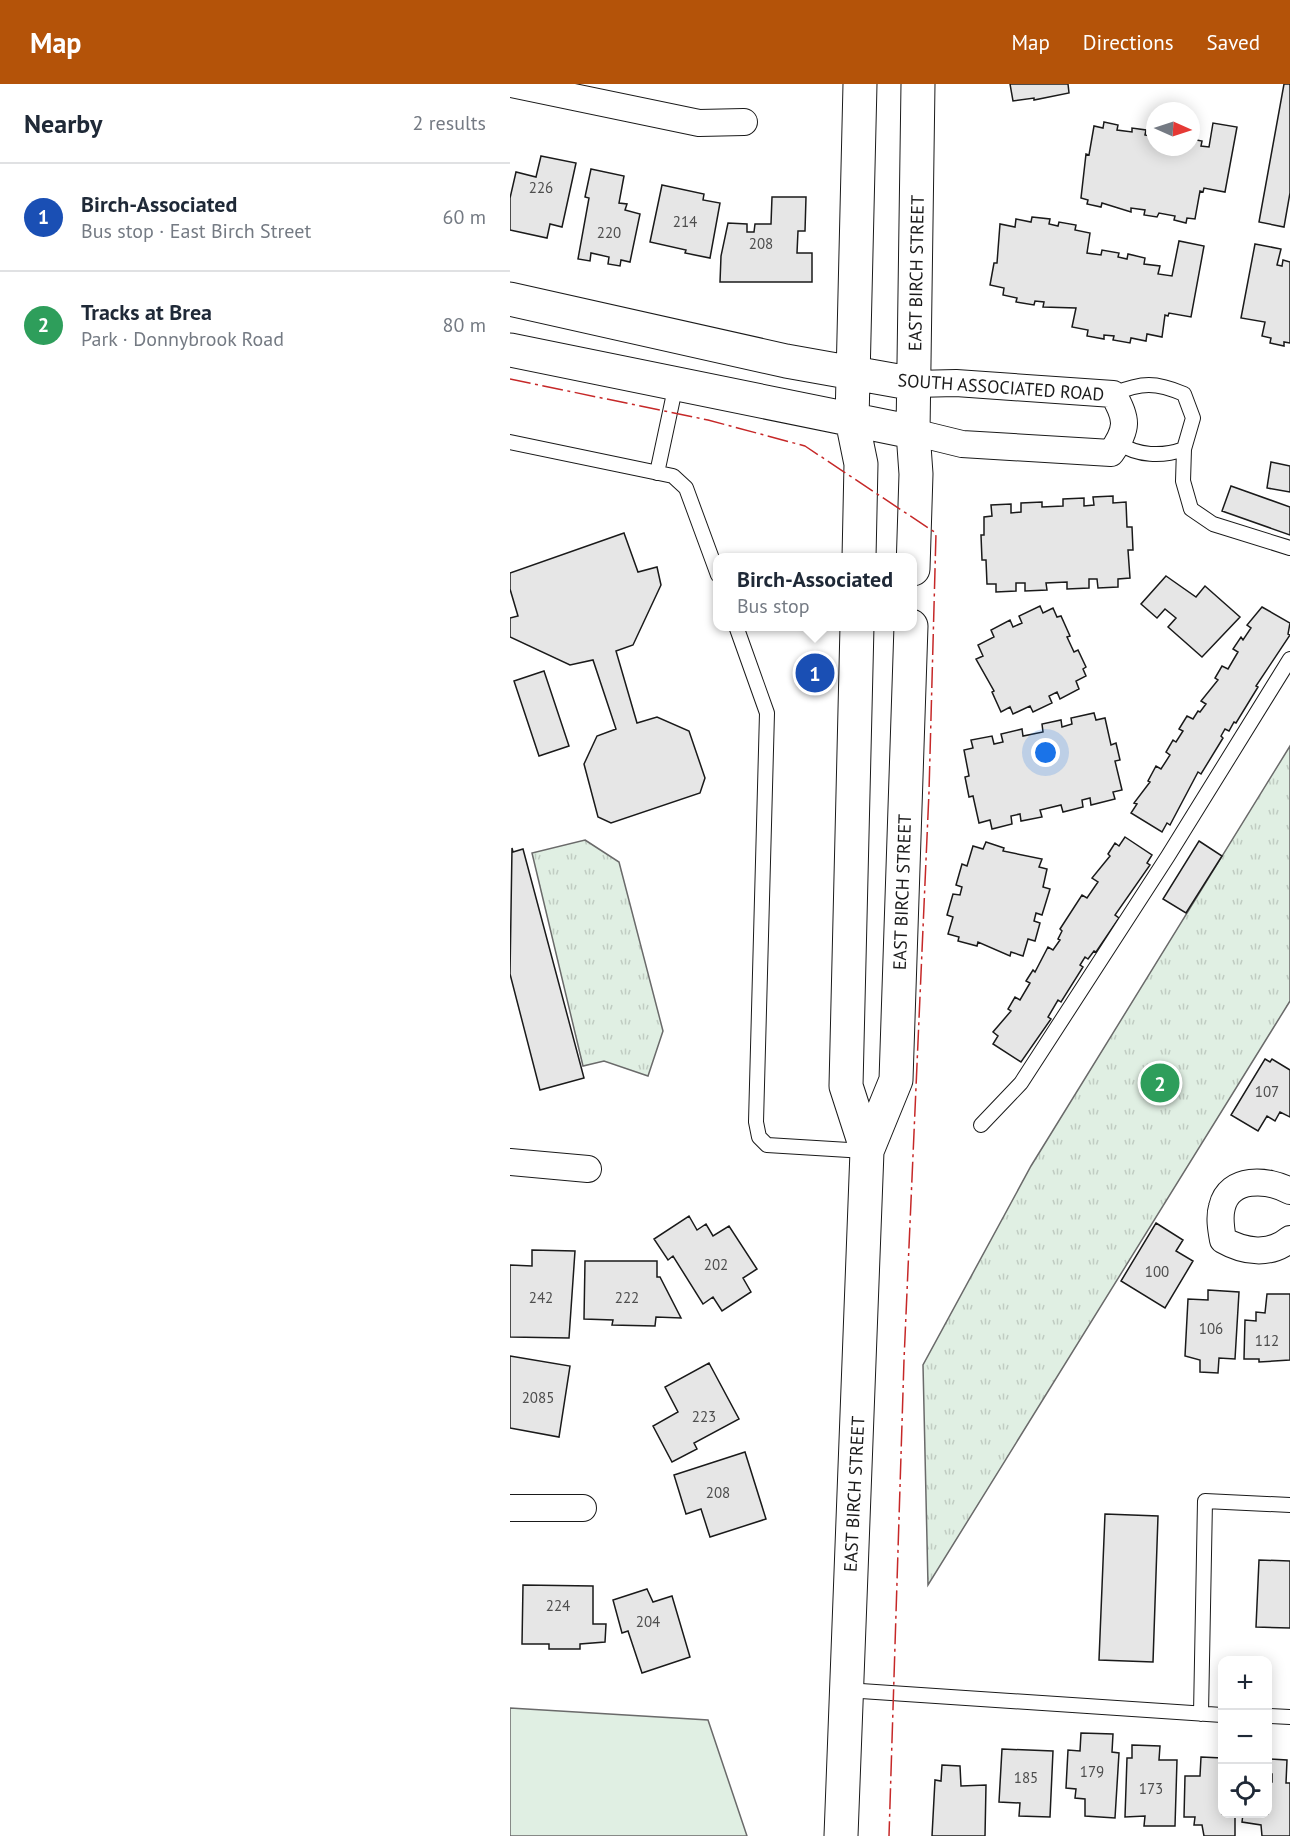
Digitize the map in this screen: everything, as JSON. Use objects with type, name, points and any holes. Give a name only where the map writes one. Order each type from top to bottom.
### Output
[{"type":"street","points":[[511,84],[699,123],[744,122]]},
{"type":"street","points":[[859,553],[861,464],[852,420],[860,84]]},
{"type":"street","name":"EAST BIRCH STREET","points":[[913,553],[916,474],[913,432],[918,84]]},
{"type":"street","name":"SOUTH ASSOCIATED ROAD","points":[[510,299],[853,373],[915,384],[956,383],[1113,394],[1125,414],[1123,436],[1118,443]]},
{"type":"street","points":[[510,350],[962,444],[1112,453],[1118,443]]},
{"type":"street","name":"EAST BIRCH STREET","points":[[857,631],[846,1086],[867,1151]]},
{"type":"street","name":"EAST BIRCH STREET","points":[[841,1836],[867,1151],[896,1080],[910,631]]},
{"type":"street","points":[[510,1162],[588,1169]]},
{"type":"street","points":[[1290,1191],[1281,1186],[1257,1182],[1240,1184],[1227,1193],[1221,1207],[1223,1240],[1242,1251],[1266,1250],[1284,1244],[1290,1239]]},
{"type":"street","points":[[510,1508],[583,1508]]},
{"type":"lane","points":[[1113,394],[1130,387],[1158,383],[1185,394],[1193,418],[1184,449],[1183,481],[1191,508],[1213,524],[1290,548]]},
{"type":"lane","points":[[657,472],[676,384]]},
{"type":"lane","points":[[510,442],[673,476],[686,488],[713,564]]},
{"type":"lane","points":[[1118,443],[1132,452],[1168,455],[1184,449]]},
{"type":"lane","points":[[737,631],[767,713],[756,1122],[759,1137],[766,1145],[867,1151]]},
{"type":"lane","points":[[981,1125],[1021,1083],[1168,856],[1290,659]]},
{"type":"lane","points":[[1201,1714],[1205,1501],[1290,1505]]},
{"type":"lane","points":[[846,1690],[1218,1715]]},
{"type":"lane","points":[[1272,1716],[1290,1716]]},
{"type":"green space","points":[[1290,746],[1290,1001],[928,1585],[923,1365],[1031,1166]]},
{"type":"green space","points":[[585,840],[619,862],[663,1031],[648,1076],[604,1061],[583,1066],[532,853]]},
{"type":"green space","points":[[510,1708],[708,1720],[747,1836],[510,1836]]},
{"type":"building","points":[[1010,84],[1068,84],[1069,93],[1034,100],[1034,98],[1013,101]]},
{"type":"building","points":[[1284,84],[1290,84],[1290,193],[1284,227],[1259,222]]},
{"type":"building","points":[[1104,122],[1118,125],[1117,130],[1132,132],[1132,128],[1146,130],[1146,156],[1200,156],[1200,141],[1202,141],[1201,146],[1209,147],[1213,123],[1237,127],[1225,192],[1204,188],[1203,192],[1200,191],[1195,219],[1187,218],[1186,223],[1174,220],[1175,216],[1159,213],[1157,217],[1144,215],[1145,210],[1131,208],[1131,212],[1102,203],[1101,207],[1087,204],[1088,200],[1081,198],[1086,154],[1089,155],[1094,126],[1103,128]]},
{"type":"building","points":[[541,156],[576,163],[562,227],[550,224],[547,238],[510,230],[510,198],[516,172],[536,177]]},
{"type":"building","points":[[591,169],[624,176],[619,203],[627,204],[625,210],[640,214],[630,262],[621,260],[620,266],[608,264],[609,257],[591,253],[590,261],[578,259],[589,198],[585,197]]},
{"type":"building","points":[[662,185],[704,194],[703,200],[720,203],[710,258],[650,242]]},
{"type":"building","points":[[772,197],[806,197],[805,231],[798,231],[797,253],[812,253],[812,282],[720,282],[721,256],[728,223],[747,224],[747,232],[754,232],[755,224],[771,224]]},
{"type":"building","points":[[1032,217],[1050,219],[1049,224],[1058,226],[1059,222],[1076,225],[1075,230],[1090,233],[1087,253],[1101,255],[1102,250],[1119,253],[1118,257],[1127,259],[1128,254],[1145,258],[1144,264],[1160,266],[1158,274],[1172,276],[1179,241],[1204,246],[1191,317],[1169,313],[1168,316],[1165,315],[1162,337],[1147,334],[1146,341],[1131,338],[1130,343],[1113,340],[1114,336],[1104,335],[1104,339],[1087,336],[1088,330],[1072,327],[1076,308],[1043,307],[1044,302],[1035,301],[1034,305],[1016,302],[1017,298],[1003,295],[1004,288],[990,285],[994,263],[997,263],[1000,224],[1015,227],[1016,219],[1031,222]]},
{"type":"building","points":[[1255,244],[1281,249],[1277,265],[1282,266],[1283,260],[1290,262],[1290,343],[1284,342],[1284,346],[1270,343],[1271,338],[1262,336],[1265,322],[1241,318]]},
{"type":"building","points":[[1271,462],[1290,466],[1290,492],[1267,488]]},
{"type":"building","points":[[1231,486],[1290,507],[1290,535],[1222,511]]},
{"type":"building","points":[[1113,496],[1113,503],[1126,502],[1127,527],[1132,527],[1133,550],[1128,550],[1130,578],[1118,579],[1118,587],[1098,588],[1097,579],[1089,579],[1089,588],[1067,589],[1067,582],[1046,583],[1047,590],[1025,591],[1025,583],[1016,583],[1016,591],[996,592],[996,584],[987,584],[986,560],[982,560],[981,535],[984,535],[984,517],[992,516],[991,505],[1011,504],[1011,513],[1021,512],[1021,503],[1042,502],[1042,507],[1063,506],[1063,499],[1084,498],[1084,506],[1094,505],[1093,497]]},
{"type":"building","points":[[624,533],[638,572],[657,567],[661,585],[633,645],[616,651],[637,723],[657,717],[689,731],[705,778],[700,793],[611,823],[598,817],[584,764],[597,736],[616,729],[593,660],[570,665],[510,637],[510,618],[518,616],[510,589],[510,573]]},
{"type":"building","points":[[1166,576],[1196,597],[1205,586],[1240,617],[1202,657],[1168,627],[1176,618],[1165,609],[1157,618],[1141,604]]},
{"type":"building","points":[[1040,606],[1043,613],[1053,608],[1057,617],[1061,616],[1074,652],[1078,650],[1086,667],[1083,669],[1086,676],[1076,681],[1079,689],[1060,699],[1057,692],[1049,696],[1052,703],[1033,712],[1030,706],[1013,714],[1010,707],[1001,712],[992,692],[994,691],[976,659],[983,656],[978,645],[994,637],[991,630],[1010,620],[1013,627],[1022,623],[1019,616]]},
{"type":"building","points":[[1262,607],[1290,623],[1288,634],[1290,635],[1256,686],[1258,687],[1236,723],[1234,722],[1229,731],[1225,729],[1221,736],[1223,738],[1201,774],[1198,772],[1170,825],[1167,823],[1162,832],[1131,813],[1137,804],[1134,803],[1150,782],[1148,781],[1156,766],[1161,769],[1170,755],[1166,752],[1173,740],[1176,742],[1183,731],[1179,729],[1187,716],[1193,719],[1206,704],[1201,701],[1218,680],[1215,678],[1222,666],[1228,669],[1238,652],[1233,649],[1241,637],[1243,640],[1251,628],[1247,625]]},
{"type":"building","points":[[544,671],[569,746],[539,756],[514,681]]},
{"type":"building","points":[[1094,713],[1096,720],[1105,718],[1111,745],[1116,743],[1120,760],[1115,761],[1122,790],[1113,792],[1115,799],[1091,805],[1090,798],[1082,800],[1083,807],[1063,812],[1061,805],[1040,810],[1042,817],[1021,821],[1020,814],[1011,816],[1012,824],[992,829],[990,820],[979,823],[973,796],[969,797],[965,777],[969,776],[964,750],[973,748],[971,740],[992,736],[994,744],[1003,742],[1001,734],[1022,729],[1023,736],[1043,732],[1042,724],[1061,720],[1062,727],[1072,724],[1071,718]]},
{"type":"building","points":[[1125,837],[1152,855],[1147,863],[1150,865],[1115,915],[1119,918],[1096,952],[1094,951],[1088,959],[1085,957],[1080,965],[1083,967],[1061,1002],[1058,1000],[1048,1017],[1051,1019],[1021,1062],[993,1044],[998,1036],[993,1032],[1011,1011],[1008,1009],[1015,997],[1020,1000],[1030,983],[1026,981],[1033,970],[1035,972],[1048,947],[1053,950],[1060,940],[1058,939],[1062,931],[1060,929],[1082,895],[1087,898],[1098,882],[1092,878],[1110,856],[1108,854],[1115,843],[1119,846]]},
{"type":"building","points":[[1199,841],[1222,856],[1186,913],[1163,899]]},
{"type":"building","points":[[986,842],[1004,848],[1003,851],[1042,859],[1039,867],[1047,869],[1043,887],[1050,889],[1042,915],[1036,913],[1034,921],[1040,923],[1035,941],[1028,939],[1023,956],[1011,952],[1010,956],[978,942],[977,946],[958,941],[959,937],[948,934],[953,917],[947,915],[953,894],[960,895],[962,887],[956,885],[962,864],[967,866],[973,846],[983,849]]},
{"type":"building","points":[[512,848],[513,852],[523,849],[584,1078],[540,1090],[510,974]]},
{"type":"building","points":[[1265,1059],[1270,1062],[1272,1059],[1290,1070],[1290,1117],[1280,1112],[1275,1121],[1267,1116],[1258,1131],[1231,1115]]},
{"type":"building","points":[[689,1216],[697,1230],[706,1224],[713,1236],[729,1226],[757,1269],[743,1278],[751,1292],[722,1311],[713,1297],[703,1304],[673,1256],[668,1260],[654,1239]]},
{"type":"building","points":[[1156,1223],[1183,1240],[1176,1251],[1193,1261],[1165,1308],[1121,1281]]},
{"type":"building","points":[[532,1250],[575,1251],[569,1338],[510,1337],[510,1265],[532,1266]]},
{"type":"building","points":[[585,1261],[657,1261],[657,1277],[660,1277],[681,1318],[656,1317],[655,1326],[612,1325],[613,1320],[584,1319]]},
{"type":"building","points":[[1208,1290],[1239,1292],[1235,1359],[1219,1358],[1218,1373],[1200,1372],[1200,1360],[1185,1356],[1188,1299],[1208,1300]]},
{"type":"building","points":[[1267,1294],[1290,1294],[1290,1360],[1259,1362],[1259,1359],[1244,1359],[1245,1320],[1256,1321],[1256,1312],[1265,1313]]},
{"type":"building","points":[[510,1356],[570,1366],[559,1437],[510,1428]]},
{"type":"building","points":[[709,1363],[739,1419],[694,1443],[697,1449],[672,1462],[653,1426],[678,1412],[665,1387]]},
{"type":"building","points":[[745,1452],[766,1519],[710,1537],[701,1509],[686,1514],[674,1475]]},
{"type":"building","points":[[1105,1514],[1158,1516],[1153,1662],[1099,1660]]},
{"type":"building","points":[[1259,1560],[1290,1561],[1290,1628],[1256,1627]]},
{"type":"building","points":[[523,1585],[593,1586],[593,1624],[606,1624],[605,1642],[580,1644],[580,1649],[549,1649],[549,1644],[522,1644]]},
{"type":"building","points":[[647,1589],[653,1602],[672,1596],[690,1657],[642,1673],[628,1631],[622,1633],[613,1600]]},
{"type":"building","points":[[1081,1733],[1113,1734],[1112,1752],[1119,1753],[1115,1818],[1085,1816],[1085,1799],[1075,1798],[1076,1789],[1066,1788],[1068,1750],[1080,1751]]},
{"type":"building","points":[[1132,1745],[1160,1746],[1159,1760],[1177,1760],[1175,1826],[1144,1826],[1145,1816],[1125,1817],[1127,1758],[1132,1758]]},
{"type":"building","points":[[1002,1749],[1053,1751],[1050,1817],[1019,1816],[1020,1803],[999,1802]]},
{"type":"building","points":[[1201,1757],[1218,1758],[1218,1818],[1235,1818],[1235,1836],[1204,1836],[1202,1825],[1194,1825],[1195,1817],[1184,1817],[1185,1776],[1200,1776]]},
{"type":"building","points":[[1272,1759],[1287,1760],[1286,1783],[1290,1783],[1290,1836],[1262,1836],[1261,1825],[1242,1822],[1242,1818],[1272,1818]]},
{"type":"building","points":[[942,1765],[960,1766],[961,1786],[986,1785],[985,1836],[932,1836],[935,1780],[941,1781]]},
{"type":"power","points":[[510,379],[708,420],[805,446],[936,533],[929,792],[904,1360],[889,1836]]},
{"type":"place","name":"Birch-Associated","points":[[815,673]]},
{"type":"place","name":"Tracks at Brea","points":[[1160,1083]]}]
